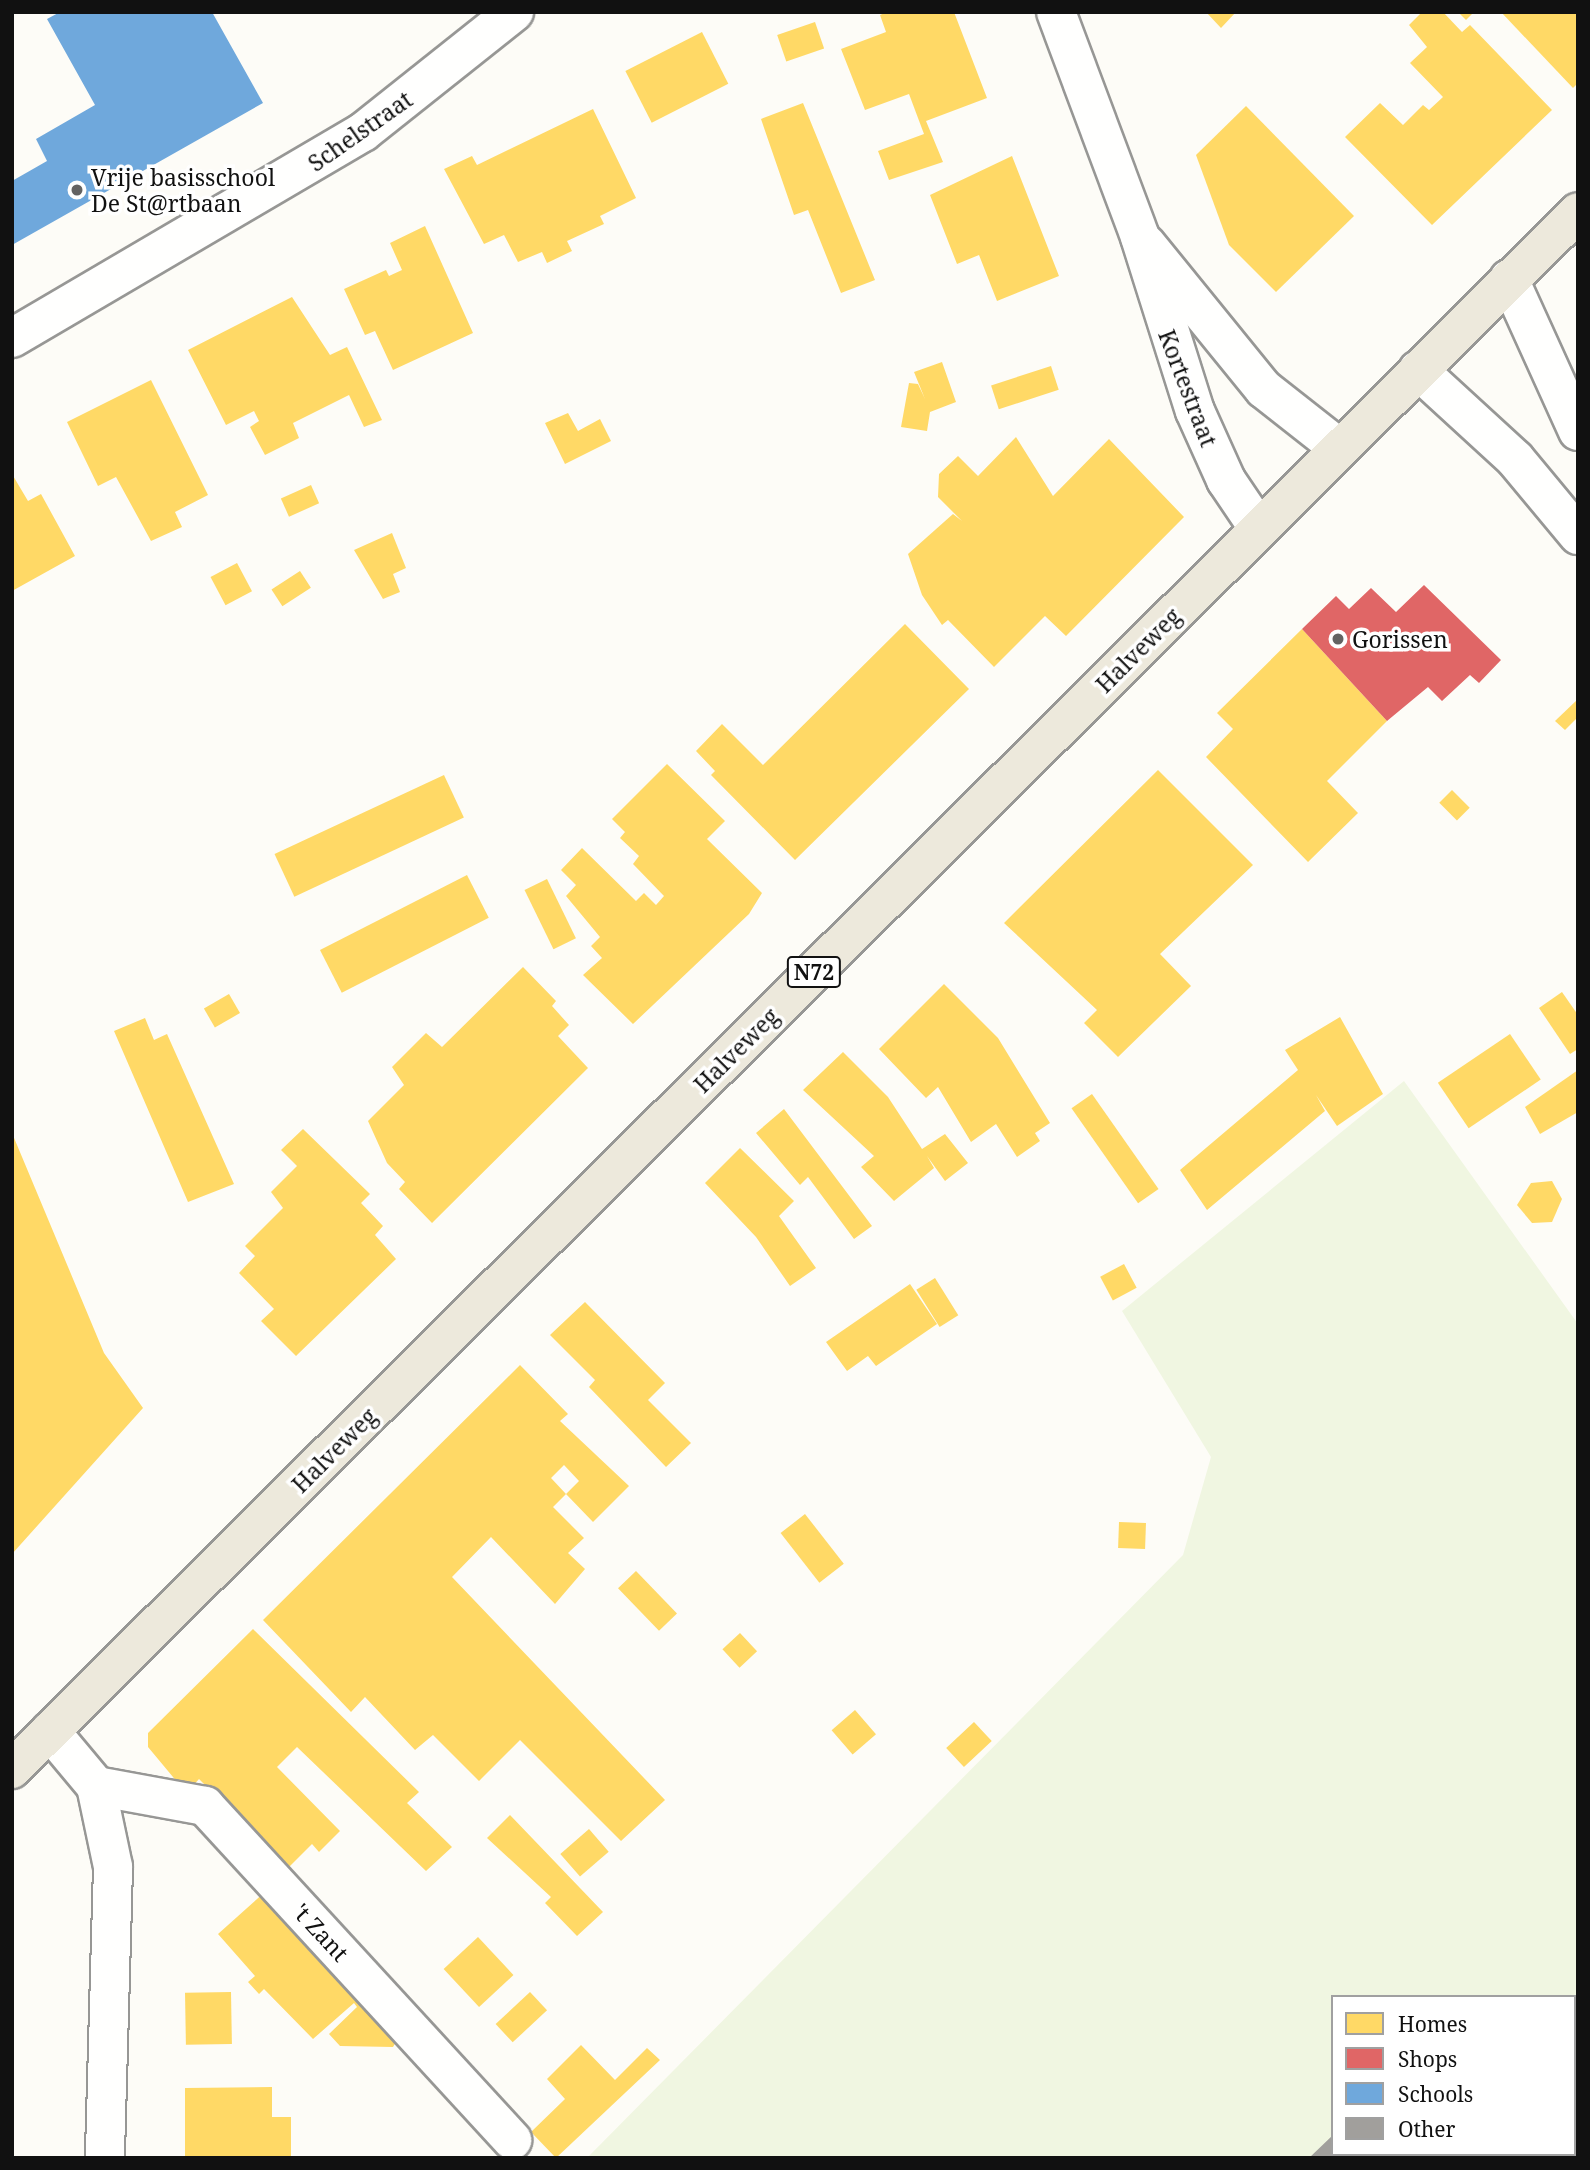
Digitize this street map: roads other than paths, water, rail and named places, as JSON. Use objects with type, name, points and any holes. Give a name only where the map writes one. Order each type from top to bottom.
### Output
[{"type":"main road","name":"Halveweg","points":[[12,1769],[1578,212]]},
{"type":"street","name":"Schelstraat","points":[[12,338],[363,132],[514,12]]},
{"type":"street","name":"Kortestraat","points":[[1056,12],[1140,237],[1195,411],[1226,480],[1259,529]]},
{"type":"street","name":"Kortestraat","points":[[1140,237],[1264,389],[1339,448]]},
{"type":"street","points":[[1509,279],[1578,431]]},
{"type":"street","points":[[1418,370],[1515,459],[1578,536]]},
{"type":"street","points":[[50,1731],[96,1786],[113,1867],[105,2158]]},
{"type":"street","name":"'t Zant","points":[[96,1786],[205,1806],[512,2140]]},
{"type":"place","name":"Vrije basisschool De St@rtbaan","points":[[77,190]]},
{"type":"place","name":"Gorissen","points":[[1338,639]]}]
